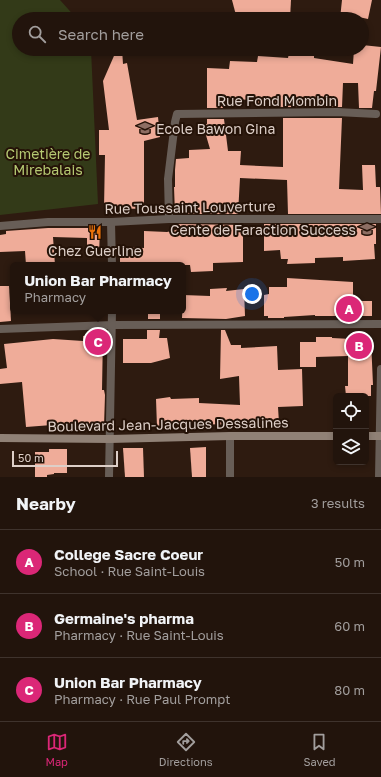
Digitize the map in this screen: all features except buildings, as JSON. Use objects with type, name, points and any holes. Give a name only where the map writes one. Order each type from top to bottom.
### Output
[{"type":"main road","name":"Boulevard Jean-Jacques Dessalines","points":[[0,438],[110,440],[230,436],[333,436]]},
{"type":"main road","points":[[369,436],[380,436]]},
{"type":"street","name":"Rue Fond Mombin","points":[[169,219],[168,179],[177,114],[337,112],[376,114]]},
{"type":"street","name":"Rue Toussaint Louverture","points":[[0,226],[48,222],[111,222],[169,219],[381,219]]},
{"type":"street","points":[[111,222],[112,262]]},
{"type":"street","points":[[109,477],[112,314]]},
{"type":"street","points":[[0,329],[113,325],[381,324]]},
{"type":"street","points":[[379,477],[381,369]]},
{"type":"street","points":[[230,436],[230,477]]},
{"type":"green space","name":"Cimetière de Mirebalais","points":[[0,0],[60,0],[71,12],[12,12],[12,56],[91,56],[98,204],[0,215]]},
{"type":"place","name":"Ecole Bawon Gina","points":[[145,128]]},
{"type":"place","name":"Cente de Faraction Success","points":[[367,229]]},
{"type":"place","name":"Chez Guerline","points":[[95,232]]},
{"type":"place","name":"College Sacre Coeur","points":[[349,309]]},
{"type":"place","name":"Union Bar Pharmacy","points":[[98,342]]},
{"type":"place","name":"Germaine's pharma","points":[[359,346]]}]
